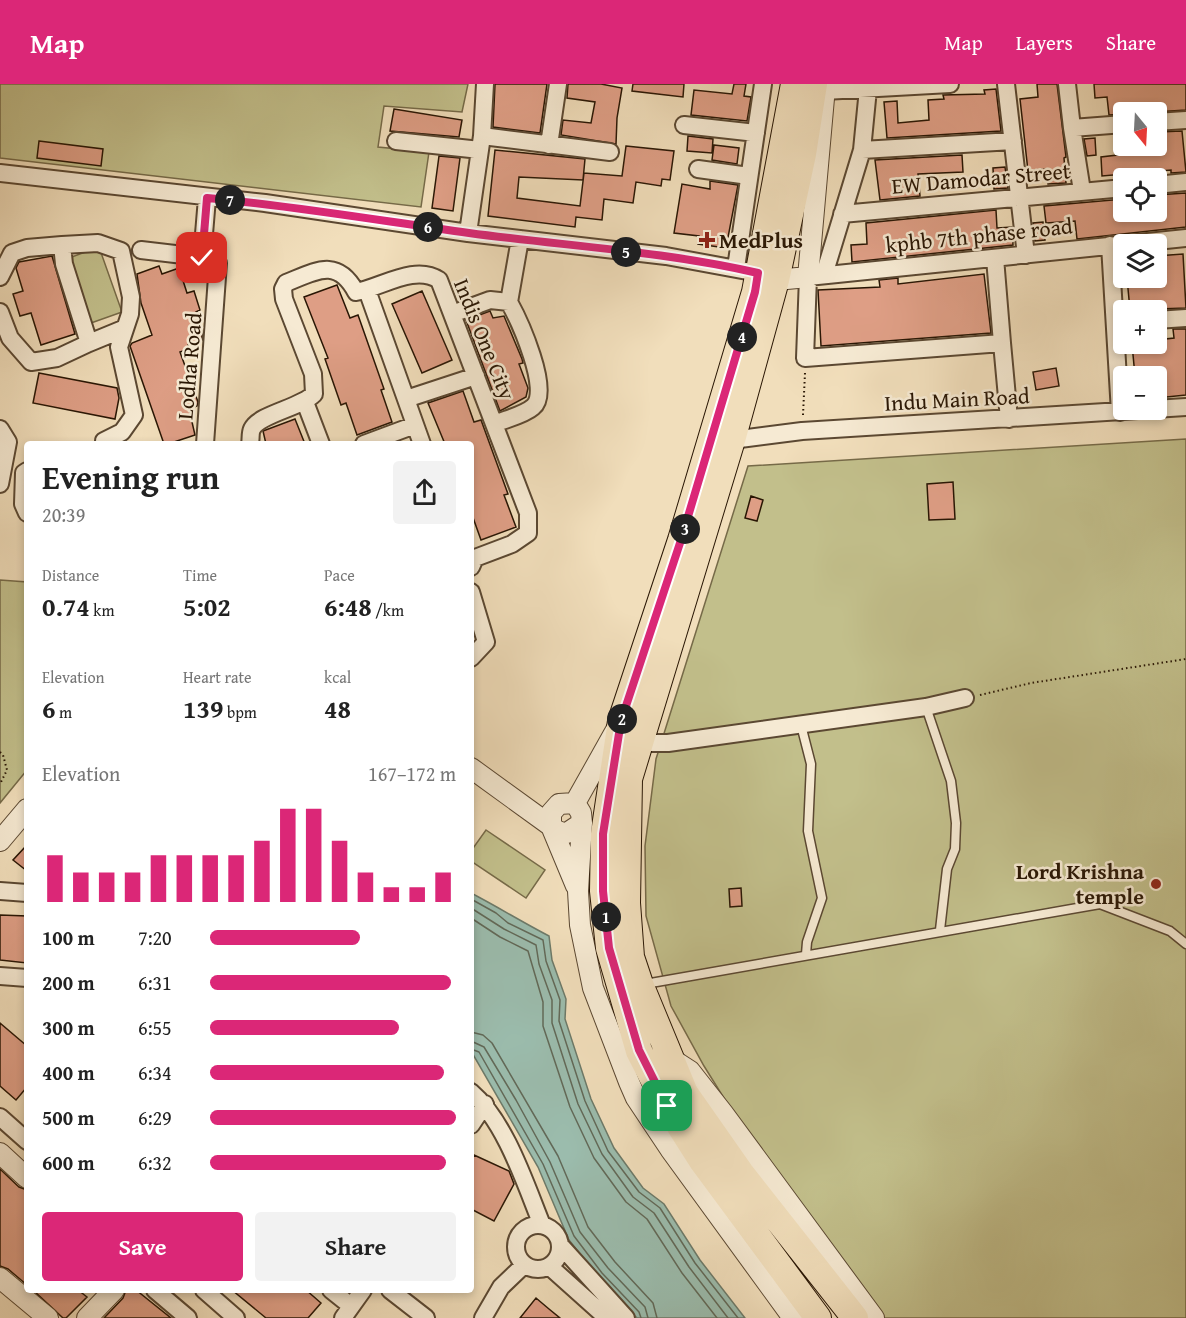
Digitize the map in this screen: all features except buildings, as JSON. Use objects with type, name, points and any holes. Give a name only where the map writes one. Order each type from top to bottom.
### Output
[{"type":"main road","points":[[794,84],[757,273],[732,440],[629,779],[627,903],[630,946],[640,984],[685,1093],[741,1173],[855,1318]]},
{"type":"main road","points":[[818,1318],[702,1161],[667,1106],[639,1050],[623,1003],[609,948],[603,891],[603,834],[621,721],[681,540],[755,292],[757,273],[821,86]]},
{"type":"street","points":[[468,233],[481,143],[485,84]]},
{"type":"street","points":[[549,146],[558,84]]},
{"type":"street","points":[[0,173],[276,205],[468,233],[666,256],[757,273],[749,176],[763,84]]},
{"type":"street","points":[[950,84],[868,89],[821,86],[816,276],[805,358],[1002,343]]},
{"type":"street","points":[[1006,84],[1026,255]]},
{"type":"street","points":[[1067,84],[1082,192]]},
{"type":"street","points":[[816,276],[842,214],[862,150],[868,89]]},
{"type":"street","points":[[1167,121],[1186,120]]},
{"type":"street","points":[[684,125],[756,133]]},
{"type":"street","points":[[1072,128],[1113,125]]},
{"type":"street","points":[[396,141],[549,146],[610,152]]},
{"type":"street","points":[[862,150],[1013,141]]},
{"type":"street","points":[[698,169],[749,176]]},
{"type":"street","points":[[1167,183],[1186,182]]},
{"type":"street","name":"EW Damodar Street","points":[[842,214],[1113,189]]},
{"type":"street","points":[[197,254],[203,246],[203,221],[207,198]]},
{"type":"street","name":"kphb 7th phase road","points":[[757,273],[816,276],[1186,238]]},
{"type":"street","points":[[494,424],[533,408],[539,401],[540,385],[517,316],[509,302],[520,239]]},
{"type":"street","points":[[0,277],[12,253],[27,248],[98,243],[121,251],[130,297],[130,314],[123,328],[119,347],[134,415],[122,432],[104,441]]},
{"type":"street","points":[[62,245],[64,264],[89,343]]},
{"type":"street","points":[[1110,245],[1117,300]]},
{"type":"street","name":"Lodha Road","points":[[141,250],[197,254],[218,263],[205,441]]},
{"type":"street","points":[[995,258],[1009,418]]},
{"type":"street","points":[[250,441],[252,429],[260,420],[305,402],[314,394],[316,385],[284,299],[283,289],[286,283],[322,269],[331,269],[350,280],[356,292],[367,290],[421,441]]},
{"type":"street","name":"Indis One City","points":[[367,290],[419,273],[432,275],[439,280],[528,513],[528,534],[512,544],[474,560]]},
{"type":"street","points":[[452,314],[490,300],[509,302]]},
{"type":"street","points":[[0,312],[10,338],[32,362],[57,358],[123,328]]},
{"type":"street","points":[[1167,319],[1186,318]]},
{"type":"street","points":[[406,399],[476,376]]},
{"type":"street","points":[[305,402],[320,441]]},
{"type":"street","name":"Indu Main Road","points":[[1167,408],[1186,407]]},
{"type":"street","name":"Indu Main Road","points":[[732,440],[802,431],[1113,412]]},
{"type":"street","points":[[372,441],[416,425]]},
{"type":"street","points":[[0,429],[8,442],[0,484]]},
{"type":"street","points":[[24,473],[22,504],[24,508]]},
{"type":"street","points":[[474,602],[486,642],[474,657]]},
{"type":"street","points":[[641,743],[668,743],[801,725],[926,707],[965,698]]},
{"type":"street","points":[[578,891],[551,826],[551,813],[567,804],[621,721]]},
{"type":"street","points":[[474,770],[515,797],[558,831],[567,833],[582,823]]},
{"type":"street","points":[[515,797],[567,804],[581,813],[578,891],[580,925],[593,988],[636,1098],[792,1318]]},
{"type":"street","points":[[0,841],[24,813]]},
{"type":"street","points":[[0,891],[24,893]]},
{"type":"street","points":[[0,902],[24,904]]},
{"type":"street","points":[[0,976],[24,978]]},
{"type":"street","points":[[670,1058],[690,1071],[710,1096],[874,1318]]},
{"type":"street","points":[[474,1095],[485,1104],[519,1170],[542,1225]]},
{"type":"street","points":[[474,1120],[485,1104]]},
{"type":"street","points":[[0,1117],[24,1134]]},
{"type":"street","points":[[0,1154],[24,1175]]},
{"type":"street","points":[[561,1246],[558,1258],[549,1266],[537,1269],[524,1265],[516,1252],[517,1238],[527,1227],[542,1225],[555,1232],[561,1246],[626,1318]]},
{"type":"street","points":[[483,1318],[501,1287],[524,1265]]},
{"type":"street","points":[[549,1266],[607,1318]]},
{"type":"street","points":[[0,1278],[48,1318]]},
{"type":"street","points":[[87,1318],[111,1293]]},
{"type":"street","points":[[159,1293],[188,1318]]},
{"type":"street","points":[[207,1293],[236,1318]]},
{"type":"street","points":[[334,1293],[347,1312],[361,1293]]},
{"type":"street","points":[[394,1293],[426,1318]]},
{"type":"street","points":[[0,1295],[27,1318]]},
{"type":"lane","points":[[926,707],[951,781],[956,823],[956,849],[947,869],[940,930]]},
{"type":"lane","points":[[801,725],[811,764],[808,831],[822,898],[807,942],[806,954]]},
{"type":"lane","points":[[640,984],[1100,904],[1170,931],[1186,944]]},
{"type":"path","points":[[802,431],[805,358]]},
{"type":"path","points":[[965,698],[1031,683],[1186,659]]},
{"type":"path","points":[[0,752],[7,770],[0,784]]},
{"type":"shaded area","points":[[0,84],[468,84],[462,112],[384,106],[378,147],[429,152],[421,207],[0,158]]},
{"type":"shaded area","points":[[99,247],[122,312],[91,323],[69,258]]},
{"type":"shaded area","points":[[1186,439],[1186,1318],[872,1318],[765,1164],[704,1066],[671,1006],[646,916],[645,846],[656,759],[748,466]]},
{"type":"shaded area","points":[[0,580],[24,582],[24,774],[0,803]]},
{"type":"shaded area","points":[[486,830],[545,870],[526,898],[474,863],[474,847]]},
{"type":"water","points":[[474,895],[549,936],[552,960],[566,999],[565,1019],[591,1099],[614,1148],[643,1188],[664,1204],[700,1260],[745,1318],[637,1318],[598,1277],[569,1240],[538,1167],[474,1056]]},
{"type":"place","name":"MedPlus","points":[[707,240]]},
{"type":"place","name":"Lord Krishna temple","points":[[1156,884]]},
{"type":"route","points":[[202,258],[197,257],[198,251],[203,246],[205,230],[203,221],[207,198],[266,203],[468,233],[666,256],[758,273],[755,292],[681,540],[621,721],[603,834],[603,891],[609,948],[623,1003],[639,1050],[667,1106]]}]
